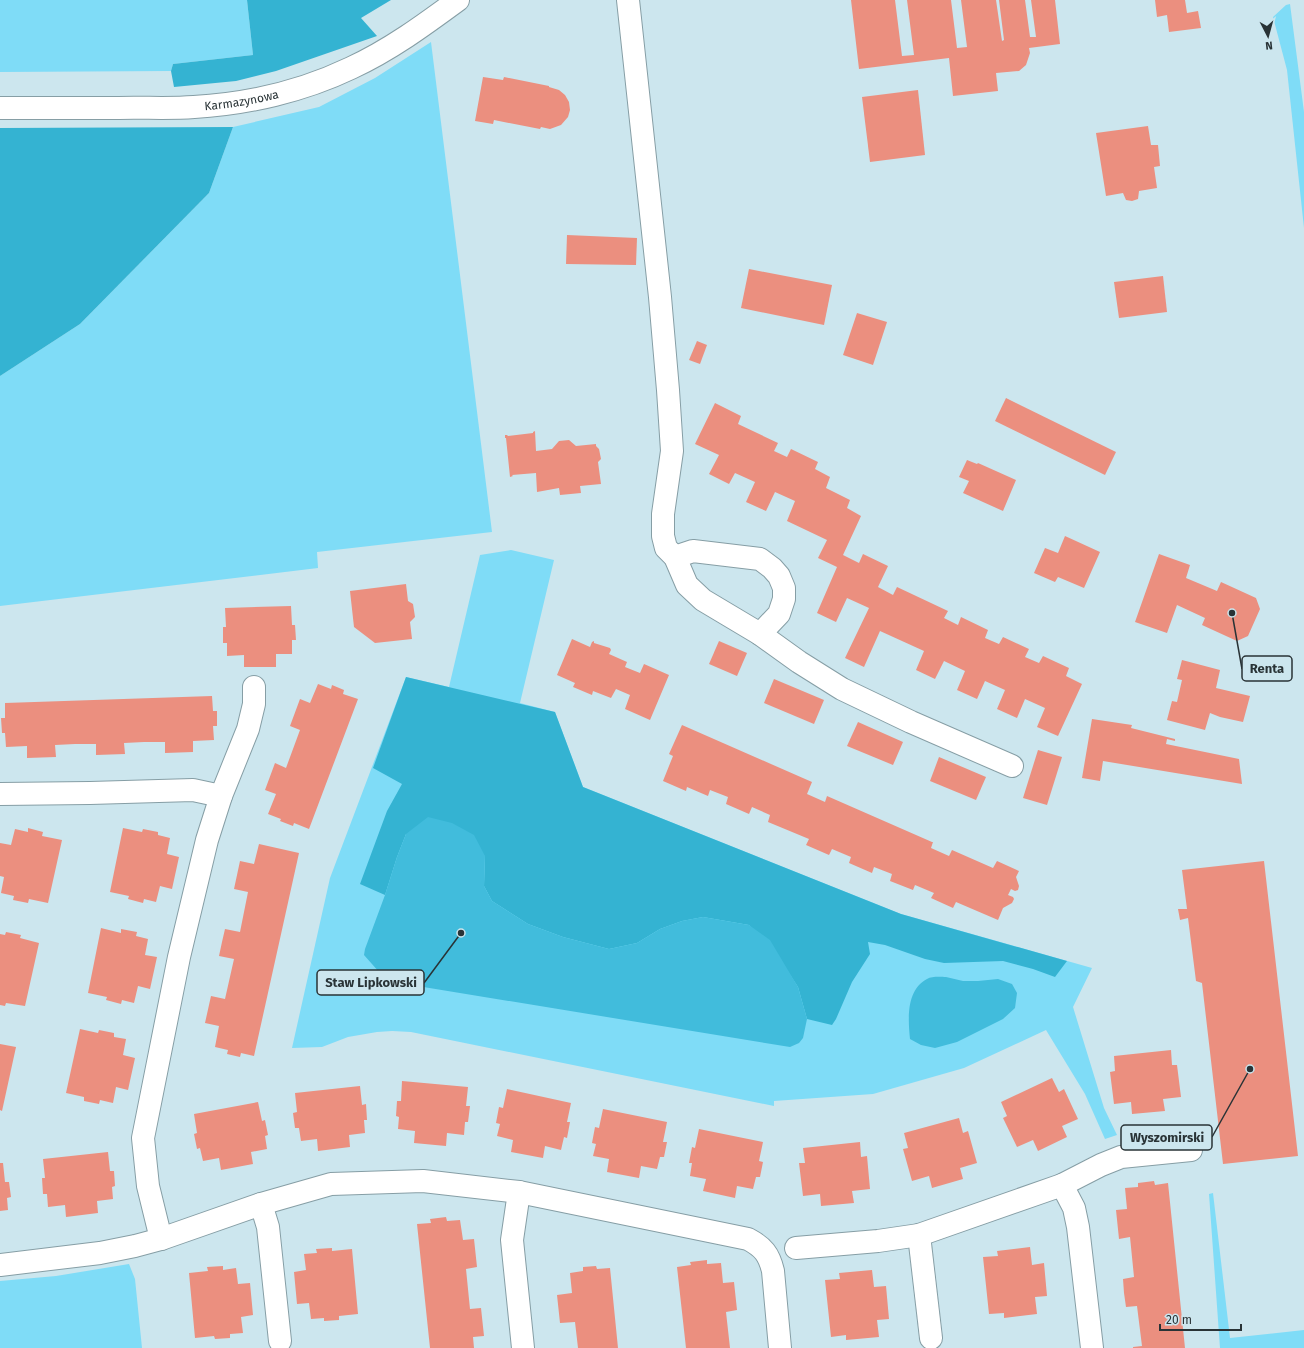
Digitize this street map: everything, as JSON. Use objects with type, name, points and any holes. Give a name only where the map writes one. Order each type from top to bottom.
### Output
[{"type":"street","name":"Karmazynowa","points":[[0,108],[194,107],[277,94],[320,81],[352,68],[387,49],[424,25],[458,0]]},
{"type":"street","points":[[628,0],[660,289],[668,390],[672,451],[662,514],[663,536],[666,548],[675,558],[687,585],[703,600],[760,634],[799,662],[842,689],[911,722],[1012,766]]},
{"type":"street","points":[[675,558],[693,551],[760,559],[772,568],[779,576],[784,588],[784,599],[779,614],[760,634]]},
{"type":"street","points":[[161,1239],[148,1186],[143,1138],[179,957],[207,840],[221,796],[248,729],[254,704],[254,687]]},
{"type":"street","points":[[0,794],[193,790],[221,796]]},
{"type":"street","points":[[796,1248],[878,1241],[919,1235],[1062,1185],[1101,1165],[1121,1157],[1191,1150]]},
{"type":"street","points":[[0,1265],[100,1253],[135,1246],[161,1239],[261,1204],[331,1184],[423,1181],[519,1192],[748,1239],[759,1245],[771,1262],[780,1348]]},
{"type":"street","points":[[1062,1185],[1074,1208],[1078,1227],[1092,1348]]},
{"type":"street","points":[[519,1192],[512,1240],[523,1348]]},
{"type":"street","points":[[261,1204],[268,1227],[280,1341]]},
{"type":"street","points":[[919,1235],[931,1338]]},
{"type":"shaded area","points":[[0,0],[247,0],[253,55],[173,64],[171,71],[0,72]]},
{"type":"shaded area","points":[[247,0],[391,0],[361,18],[377,36],[276,71],[236,81],[174,87],[171,71],[173,64],[253,55]]},
{"type":"shaded area","points":[[1290,4],[1304,112],[1304,228],[1287,70],[1273,17],[1286,5]]},
{"type":"shaded area","points":[[431,42],[492,532],[317,552],[318,568],[0,606],[0,376],[80,324],[209,193],[233,127],[319,107],[375,78]]},
{"type":"shaded area","points":[[233,127],[209,193],[80,324],[0,376],[0,128]]},
{"type":"shaded area","points":[[511,550],[554,560],[520,703],[555,712],[583,787],[901,914],[1092,968],[1073,1007],[1104,1108],[1117,1135],[1105,1139],[1085,1094],[1046,1030],[964,1068],[873,1094],[774,1101],[774,1106],[411,1032],[377,1032],[348,1037],[322,1047],[292,1048],[330,878],[406,677],[449,687],[480,555]]},
{"type":"shaded area","points":[[406,677],[555,712],[583,787],[901,914],[1067,961],[1055,977],[1003,961],[944,963],[925,959],[885,945],[868,942],[870,954],[852,982],[832,1025],[807,1019],[798,987],[785,967],[749,925],[703,917],[682,921],[660,929],[637,943],[609,949],[563,937],[528,924],[492,901],[484,886],[485,856],[406,834],[385,895],[360,884],[387,811],[402,784],[373,768]]},
{"type":"shaded area","points":[[428,817],[452,823],[474,835],[485,856],[484,886],[492,901],[528,924],[563,937],[609,949],[637,943],[660,929],[682,921],[703,917],[749,925],[770,940],[798,987],[807,1019],[803,1038],[799,1043],[790,1047],[387,981],[364,955],[365,949],[406,834]]},
{"type":"shaded area","points":[[934,977],[946,977],[963,981],[998,979],[1012,984],[1017,993],[1015,1008],[1003,1019],[957,1042],[935,1048],[921,1045],[910,1039],[909,1014],[912,998],[915,990],[927,979]]},
{"type":"shaded area","points":[[1213,1193],[1230,1338],[1304,1330],[1304,1348],[1220,1348],[1209,1194]]},
{"type":"shaded area","points":[[129,1264],[135,1279],[142,1348],[0,1348],[0,1281],[56,1276]]},
{"type":"building","points":[[851,0],[895,0],[902,56],[914,55],[907,0],[951,0],[957,48],[967,47],[961,0],[996,0],[1002,41],[1004,40],[999,0],[1025,0],[1030,37],[1036,37],[1031,0],[1055,0],[1060,44],[1029,48],[1030,53],[1026,65],[1019,71],[996,73],[998,91],[953,96],[949,58],[859,69]]},
{"type":"building","points":[[1155,0],[1185,0],[1187,13],[1198,11],[1201,28],[1169,32],[1167,15],[1157,17]]},
{"type":"building","points":[[483,77],[503,80],[504,77],[549,86],[559,90],[565,95],[569,102],[570,110],[568,117],[561,125],[550,129],[541,127],[540,129],[494,120],[493,124],[475,121]]},
{"type":"building","points":[[918,90],[925,155],[870,162],[862,97]]},
{"type":"building","points":[[1148,126],[1151,145],[1158,145],[1160,166],[1154,167],[1157,188],[1139,191],[1138,199],[1132,201],[1126,200],[1123,193],[1106,196],[1096,133]]},
{"type":"building","points":[[567,235],[637,238],[636,265],[566,264]]},
{"type":"building","points":[[749,269],[832,285],[824,325],[741,308]]},
{"type":"building","points":[[1163,276],[1167,312],[1119,318],[1114,282]]},
{"type":"building","points":[[857,313],[887,322],[873,365],[843,355]]},
{"type":"building","points":[[697,341],[707,345],[700,364],[689,360]]},
{"type":"building","points":[[1006,398],[1116,452],[1105,475],[995,421]]},
{"type":"building","points":[[715,403],[741,416],[738,424],[778,443],[774,451],[787,457],[791,449],[818,462],[815,469],[830,477],[826,488],[850,500],[847,508],[861,516],[843,555],[859,563],[863,554],[888,566],[878,587],[893,595],[897,587],[948,611],[944,618],[958,625],[961,617],[988,630],[985,638],[999,644],[1003,637],[1029,649],[1025,657],[1039,663],[1043,656],[1069,668],[1066,676],[1082,684],[1058,736],[1037,727],[1045,708],[1025,699],[1017,718],[997,709],[1005,690],[985,681],[977,699],[957,690],[965,671],[944,661],[935,679],[916,670],[924,651],[880,631],[864,667],[845,658],[869,608],[847,598],[836,622],[817,613],[837,567],[818,558],[827,540],[787,521],[795,501],[775,492],[766,511],[746,502],[755,482],[735,473],[729,484],[709,474],[719,455],[695,444]]},
{"type":"building","points":[[535,431],[536,451],[552,449],[559,441],[569,440],[576,446],[596,444],[599,449],[601,459],[598,462],[601,484],[580,486],[581,493],[560,495],[559,488],[537,492],[536,473],[512,475],[513,476],[510,477],[505,435],[508,436],[533,433]]},
{"type":"building","points":[[967,460],[977,464],[978,463],[1016,480],[1003,511],[963,493],[969,481],[959,477]]},
{"type":"building","points":[[1065,536],[1100,552],[1084,588],[1058,577],[1055,582],[1034,573],[1045,548],[1058,553]]},
{"type":"building","points":[[1159,554],[1190,565],[1186,578],[1217,591],[1221,582],[1256,598],[1260,609],[1248,636],[1237,641],[1202,625],[1205,618],[1177,605],[1167,633],[1135,622]]},
{"type":"building","points":[[406,584],[408,601],[413,604],[415,617],[410,622],[412,639],[375,643],[354,627],[350,591]]},
{"type":"building","points":[[291,606],[292,625],[295,625],[296,640],[292,640],[292,654],[276,654],[276,667],[244,667],[244,655],[227,656],[227,643],[223,643],[223,627],[226,627],[225,608]]},
{"type":"building","points":[[572,639],[590,647],[594,641],[594,643],[610,648],[611,650],[609,654],[627,662],[625,667],[640,673],[644,664],[669,675],[650,720],[625,709],[630,695],[616,689],[611,698],[593,691],[592,695],[573,687],[575,683],[557,675]]},
{"type":"building","points":[[719,641],[747,653],[737,676],[709,664]]},
{"type":"building","points":[[1182,660],[1220,670],[1216,688],[1250,696],[1243,722],[1220,717],[1210,713],[1205,730],[1167,720],[1172,701],[1177,702],[1182,680],[1177,679]]},
{"type":"building","points":[[774,679],[824,700],[814,724],[764,703]]},
{"type":"building","points":[[318,684],[331,689],[332,685],[344,690],[343,694],[358,699],[309,829],[294,823],[293,826],[268,814],[276,794],[265,790],[275,763],[286,768],[300,730],[290,726],[300,699],[310,703]]},
{"type":"building","points":[[212,696],[213,711],[217,711],[217,726],[213,726],[214,740],[193,741],[193,752],[165,753],[165,742],[144,742],[124,743],[125,754],[96,755],[96,744],[75,744],[55,745],[56,757],[27,758],[27,746],[6,747],[5,733],[2,733],[1,718],[5,718],[5,703]]},
{"type":"building","points":[[1092,719],[1132,725],[1131,728],[1175,739],[1175,741],[1167,739],[1166,744],[1239,759],[1242,784],[1103,761],[1100,781],[1082,778]]},
{"type":"building","points":[[858,722],[903,742],[893,765],[847,746]]},
{"type":"building","points":[[682,725],[812,782],[807,794],[825,802],[827,796],[933,842],[931,848],[949,856],[952,850],[993,868],[997,861],[1019,871],[1016,877],[1019,886],[1018,890],[1015,891],[1011,889],[1008,895],[1014,899],[1012,903],[1003,908],[998,920],[956,902],[953,908],[931,898],[934,893],[915,885],[913,890],[890,881],[892,874],[874,867],[872,873],[849,863],[851,857],[832,849],[829,855],[806,845],[809,839],[768,822],[770,815],[752,807],[749,814],[726,804],[728,797],[710,790],[708,796],[687,787],[686,791],[663,781],[673,756],[669,754]]},
{"type":"building","points":[[1038,750],[1062,757],[1047,805],[1023,798]]},
{"type":"building","points":[[939,757],[986,777],[976,800],[930,781]]},
{"type":"building","points":[[28,828],[43,832],[42,836],[62,840],[48,903],[29,899],[28,903],[13,900],[14,896],[1,893],[4,877],[0,876],[0,843],[11,845],[15,829],[28,832]]},
{"type":"building","points":[[123,828],[142,832],[143,829],[158,832],[158,835],[170,838],[167,854],[179,857],[172,889],[160,886],[156,902],[144,899],[143,903],[128,899],[129,896],[110,892]]},
{"type":"building","points":[[259,844],[299,853],[254,1056],[241,1053],[240,1057],[227,1054],[228,1050],[215,1047],[219,1026],[205,1023],[211,996],[225,999],[234,959],[219,956],[225,929],[240,932],[248,892],[234,889],[240,861],[254,864]]},
{"type":"building","points":[[1264,861],[1298,1156],[1223,1164],[1202,983],[1196,981],[1188,918],[1180,920],[1178,909],[1187,909],[1182,870]]},
{"type":"building","points":[[101,928],[121,933],[121,929],[137,932],[136,936],[148,939],[145,955],[157,957],[150,989],[138,986],[134,1003],[122,1000],[121,1004],[106,1000],[107,997],[88,993]]},
{"type":"building","points":[[6,932],[21,935],[20,938],[39,943],[25,1006],[6,1003],[5,1006],[0,1005],[0,934],[5,935]]},
{"type":"building","points":[[80,1029],[98,1033],[99,1030],[114,1033],[114,1037],[126,1039],[123,1055],[135,1058],[128,1090],[116,1087],[113,1103],[100,1100],[99,1104],[84,1101],[84,1097],[66,1093]]},
{"type":"building","points":[[0,1044],[16,1047],[2,1111],[0,1110]]},
{"type":"building","points":[[1171,1050],[1172,1065],[1177,1065],[1181,1097],[1163,1099],[1165,1111],[1132,1114],[1131,1102],[1114,1104],[1110,1072],[1115,1071],[1114,1056]]},
{"type":"building","points":[[1052,1078],[1059,1092],[1064,1089],[1078,1119],[1062,1126],[1067,1137],[1038,1151],[1033,1140],[1017,1147],[1003,1118],[1007,1116],[1001,1102]]},
{"type":"building","points":[[402,1081],[468,1087],[466,1106],[470,1106],[468,1122],[465,1122],[464,1135],[447,1133],[446,1146],[414,1143],[415,1131],[398,1129],[399,1117],[396,1116],[397,1101],[401,1101]]},
{"type":"building","points":[[360,1086],[362,1105],[366,1104],[367,1120],[364,1120],[365,1133],[349,1135],[350,1147],[318,1151],[317,1139],[301,1141],[299,1128],[295,1128],[293,1113],[297,1112],[295,1093]]},
{"type":"building","points":[[507,1089],[571,1103],[567,1122],[570,1122],[567,1138],[564,1137],[561,1150],[545,1146],[543,1158],[511,1152],[513,1140],[497,1136],[500,1124],[496,1123],[499,1107],[503,1108]]},
{"type":"building","points":[[258,1102],[262,1121],[265,1120],[268,1135],[265,1136],[267,1149],[251,1152],[253,1164],[221,1170],[219,1158],[203,1161],[200,1148],[197,1149],[194,1134],[197,1133],[194,1114]]},
{"type":"building","points":[[603,1109],[667,1122],[663,1142],[667,1142],[664,1157],[660,1157],[657,1169],[641,1166],[639,1178],[607,1172],[609,1159],[593,1156],[596,1144],[592,1143],[595,1127],[599,1128]]},
{"type":"building","points":[[959,1118],[963,1133],[968,1131],[977,1163],[960,1168],[963,1179],[932,1188],[929,1176],[912,1181],[903,1149],[908,1148],[904,1133]]},
{"type":"building","points":[[699,1129],[763,1142],[759,1161],[763,1162],[760,1177],[756,1177],[753,1189],[737,1186],[735,1198],[703,1191],[706,1179],[690,1176],[692,1163],[689,1163],[692,1147],[695,1148]]},
{"type":"building","points":[[860,1142],[861,1157],[867,1156],[870,1189],[852,1191],[854,1203],[821,1206],[820,1194],[803,1196],[799,1163],[805,1163],[803,1148]]},
{"type":"building","points":[[108,1152],[110,1171],[114,1171],[115,1186],[112,1187],[113,1199],[97,1201],[98,1213],[66,1217],[65,1205],[48,1207],[47,1194],[43,1194],[42,1178],[45,1178],[43,1159]]},
{"type":"building","points":[[0,1163],[3,1163],[5,1182],[9,1182],[11,1197],[7,1198],[8,1210],[0,1211]]},
{"type":"building","points":[[1154,1181],[1155,1185],[1168,1183],[1185,1348],[1133,1348],[1142,1346],[1137,1306],[1126,1307],[1124,1293],[1123,1279],[1134,1277],[1130,1237],[1119,1239],[1116,1210],[1127,1209],[1125,1188],[1138,1187],[1138,1183]]},
{"type":"building","points":[[446,1217],[447,1221],[460,1220],[463,1240],[474,1239],[477,1267],[466,1269],[470,1309],[481,1308],[484,1336],[473,1337],[474,1348],[430,1348],[417,1224],[431,1223],[430,1219]]},
{"type":"building","points":[[1030,1247],[1032,1265],[1044,1263],[1047,1296],[1035,1297],[1037,1314],[1004,1318],[1004,1313],[989,1314],[983,1257],[998,1256],[997,1251]]},
{"type":"building","points":[[332,1248],[332,1251],[352,1249],[358,1314],[339,1316],[339,1320],[324,1321],[324,1318],[311,1319],[309,1303],[297,1304],[294,1272],[306,1270],[304,1254],[317,1253],[316,1249]]},
{"type":"building","points":[[707,1260],[707,1264],[721,1263],[723,1283],[734,1282],[737,1310],[726,1312],[730,1348],[686,1348],[677,1267],[691,1265],[690,1262]]},
{"type":"building","points":[[223,1266],[223,1270],[236,1268],[238,1284],[250,1283],[253,1315],[241,1317],[243,1333],[230,1334],[230,1338],[215,1339],[214,1336],[195,1338],[189,1273],[208,1271],[207,1267]]},
{"type":"building","points":[[596,1266],[597,1269],[610,1268],[618,1348],[578,1348],[575,1322],[560,1323],[557,1295],[572,1293],[570,1273],[583,1271],[583,1267]]},
{"type":"building","points":[[872,1270],[874,1287],[886,1286],[889,1319],[877,1320],[879,1337],[846,1340],[846,1335],[831,1337],[825,1280],[840,1279],[839,1273]]},
{"type":"place","name":"Renta","points":[[1232,613]]},
{"type":"place","name":"Staw Lipkowski","points":[[461,933]]},
{"type":"place","name":"Wyszomirski","points":[[1250,1069]]}]
